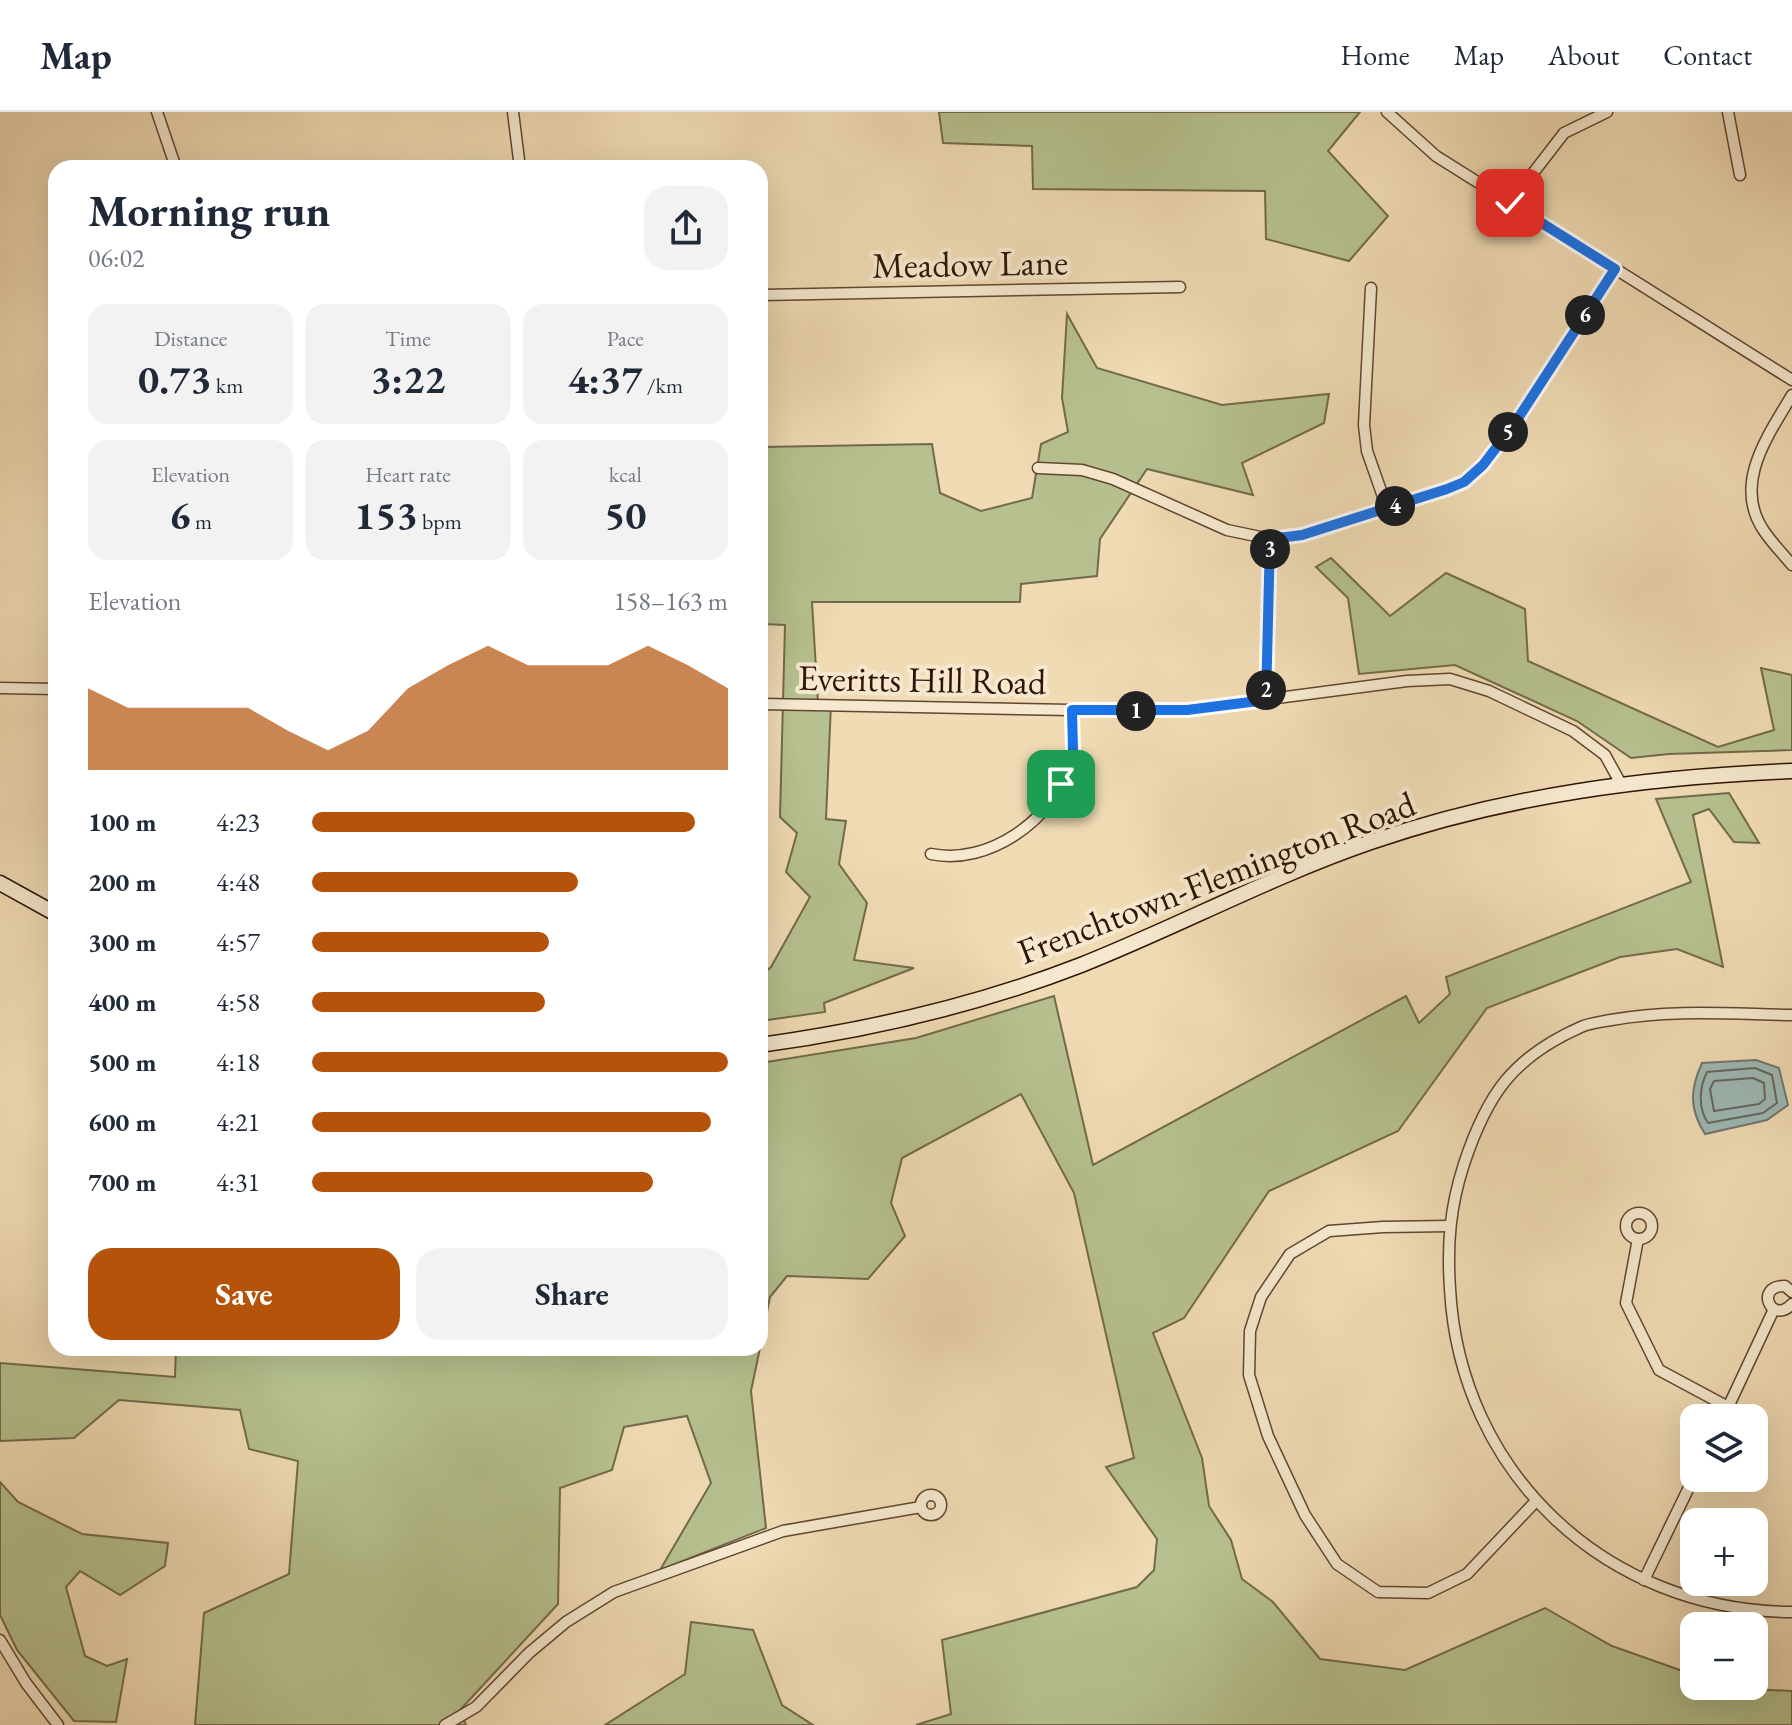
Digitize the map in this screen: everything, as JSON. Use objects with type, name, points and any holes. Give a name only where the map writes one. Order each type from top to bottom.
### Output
[{"type":"main road","name":"Frenchtown-Flemington Road","points":[[768,1044],[851,1031],[956,1007],[1085,963],[1275,880],[1371,842],[1514,802],[1621,784],[1792,771]]},
{"type":"main road","points":[[0,883],[48,910]]},
{"type":"street","points":[[157,112],[173,160]]},
{"type":"street","points":[[513,112],[519,160]]},
{"type":"street","points":[[1387,112],[1436,156],[1792,380]]},
{"type":"street","points":[[1510,203],[1564,133],[1607,112]]},
{"type":"street","points":[[1728,112],[1740,175]]},
{"type":"street","points":[[1038,468],[1082,470],[1113,479],[1227,530],[1270,539],[1302,535],[1456,486],[1483,465],[1515,423],[1615,269]]},
{"type":"street","name":"Meadow Lane","points":[[768,295],[1180,287]]},
{"type":"street","points":[[1371,288],[1364,425],[1367,451],[1387,508]]},
{"type":"street","points":[[1792,395],[1757,455],[1752,501],[1763,529],[1792,565]]},
{"type":"street","points":[[1266,700],[1270,539]]},
{"type":"street","name":"Everitts Hill Road","points":[[768,704],[1187,710],[1429,679],[1471,683],[1543,714],[1586,739],[1605,755],[1621,784]]},
{"type":"street","points":[[0,688],[48,689]]},
{"type":"street","points":[[931,854],[949,858],[989,848],[1018,833],[1035,819],[1050,802],[1070,765],[1073,750],[1072,710]]},
{"type":"street","points":[[1792,1015],[1692,1012],[1632,1016],[1584,1025],[1538,1050],[1503,1080],[1483,1115],[1459,1178],[1449,1226],[1452,1324],[1469,1393],[1489,1435],[1512,1472],[1536,1501],[1581,1543],[1644,1580],[1698,1600],[1760,1612],[1792,1612]]},
{"type":"street","points":[[1449,1226],[1329,1231],[1290,1254],[1261,1297],[1250,1331],[1249,1375],[1268,1436],[1305,1515],[1337,1564],[1378,1592],[1428,1593],[1467,1574],[1536,1501]]},
{"type":"street","points":[[1638,1239],[1626,1303],[1659,1370],[1722,1404]]},
{"type":"street","points":[[1792,1292],[1785,1286],[1773,1288],[1768,1299],[1774,1309],[1782,1311],[1792,1304]]},
{"type":"street","points":[[1729,1404],[1774,1309]]},
{"type":"street","points":[[1644,1580],[1687,1492]]},
{"type":"street","points":[[445,1725],[476,1707],[529,1653],[566,1622],[614,1592],[783,1531],[921,1507]]},
{"type":"street","points":[[0,1640],[26,1683],[58,1725]]},
{"type":"green space","points":[[939,112],[1360,112],[1328,151],[1388,216],[1349,261],[1266,239],[1265,191],[1033,189],[1032,146],[943,143]]},
{"type":"green space","points":[[1067,314],[1097,368],[1222,405],[1329,394],[1324,423],[1242,463],[1253,495],[1147,469],[1100,539],[1097,576],[1021,584],[1020,602],[812,602],[818,703],[831,704],[826,819],[846,821],[839,864],[867,903],[854,960],[914,968],[824,1003],[825,1012],[768,1020],[768,969],[810,897],[786,872],[797,833],[780,817],[785,625],[768,624],[768,447],[932,444],[940,493],[981,511],[1032,498],[1041,444],[1068,432],[1062,398]]},
{"type":"green space","points":[[1331,558],[1390,616],[1446,573],[1525,609],[1528,661],[1718,747],[1774,730],[1761,668],[1792,675],[1792,750],[1631,758],[1577,721],[1455,665],[1359,674],[1348,598],[1316,567]]},
{"type":"green space","points":[[1729,793],[1759,843],[1734,842],[1709,809],[1693,815],[1723,967],[1677,949],[1620,957],[1487,1008],[1398,1131],[1269,1191],[1184,1318],[1153,1333],[1202,1458],[1209,1506],[1231,1540],[1242,1579],[1273,1602],[1320,1659],[1405,1670],[1545,1608],[1612,1646],[1680,1670],[1680,1700],[1768,1700],[1768,1690],[1792,1691],[1792,1725],[916,1725],[951,1714],[942,1640],[1137,1587],[1154,1570],[1157,1539],[1106,1467],[1134,1458],[1074,1193],[1021,1094],[902,1158],[891,1203],[905,1236],[868,1279],[787,1276],[770,1297],[768,1307],[768,1062],[916,1038],[1054,996],[1093,1165],[1406,996],[1419,1023],[1450,994],[1446,977],[1691,882],[1656,799]]},
{"type":"green space","points":[[176,1356],[758,1356],[751,1391],[766,1528],[660,1570],[711,1483],[687,1416],[624,1427],[612,1470],[560,1488],[558,1604],[460,1710],[466,1725],[195,1725],[204,1613],[289,1574],[298,1461],[249,1449],[240,1410],[119,1400],[74,1438],[0,1441],[0,1363],[175,1377]]},
{"type":"green space","points":[[0,1482],[18,1502],[82,1534],[168,1543],[165,1566],[120,1595],[80,1571],[66,1587],[85,1656],[107,1666],[127,1659],[116,1722],[74,1721],[17,1650],[0,1615]]},
{"type":"green space","points":[[691,1622],[753,1630],[782,1705],[813,1725],[605,1725],[685,1674]]},
{"type":"water","points":[[1756,1060],[1779,1068],[1788,1105],[1767,1120],[1705,1134],[1696,1116],[1693,1099],[1702,1063]]},
{"type":"route","points":[[1061,784],[1073,750],[1072,710],[1187,710],[1266,700],[1270,539],[1302,535],[1447,489],[1464,482],[1483,465],[1515,423],[1615,269],[1510,203]]}]
